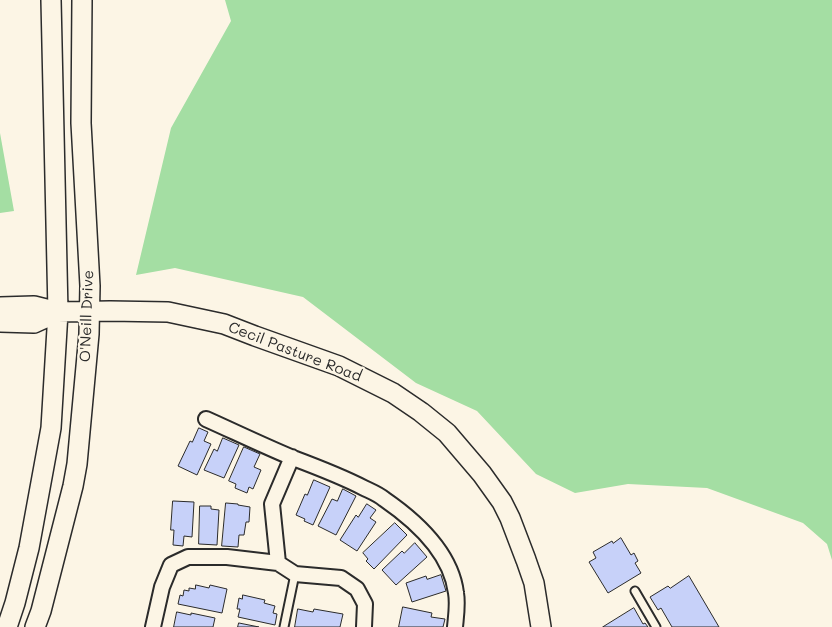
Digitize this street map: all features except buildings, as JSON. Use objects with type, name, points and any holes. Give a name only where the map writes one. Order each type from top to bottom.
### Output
[{"type":"main road","name":"O'Neill Drive","points":[[7,627],[29,548],[51,428],[58,312],[51,0]]},
{"type":"main road","name":"O'Neill Drive","points":[[35,627],[44,602],[73,486],[77,464],[89,334],[90,286],[81,124],[82,0]]},
{"type":"main road","name":"Cecil Pasture Road","points":[[0,307],[34,306],[58,312],[168,312],[224,324],[339,366],[394,393],[447,433],[482,474],[502,502],[534,583],[541,627]]},
{"type":"main road","name":"Cecil Pasture Road","points":[[0,322],[34,323],[58,312]]},
{"type":"street","points":[[206,419],[345,478],[383,498],[416,524],[431,539],[443,556],[452,574],[457,610],[455,627]]},
{"type":"street","points":[[278,563],[272,504],[292,457]]},
{"type":"street","points":[[153,627],[162,587],[171,565],[188,557],[227,556],[278,563],[295,574],[341,578],[357,589],[365,604],[364,627]]},
{"type":"lane","points":[[284,627],[295,574]]},
{"type":"lane","points":[[635,591],[656,627]]},
{"type":"green space","points":[[225,0],[832,0],[832,560],[827,544],[803,523],[707,488],[628,484],[575,493],[536,474],[477,411],[416,383],[303,297],[175,268],[136,275],[171,128],[231,21]]},
{"type":"green space","points":[[0,133],[14,211],[0,213]]}]
